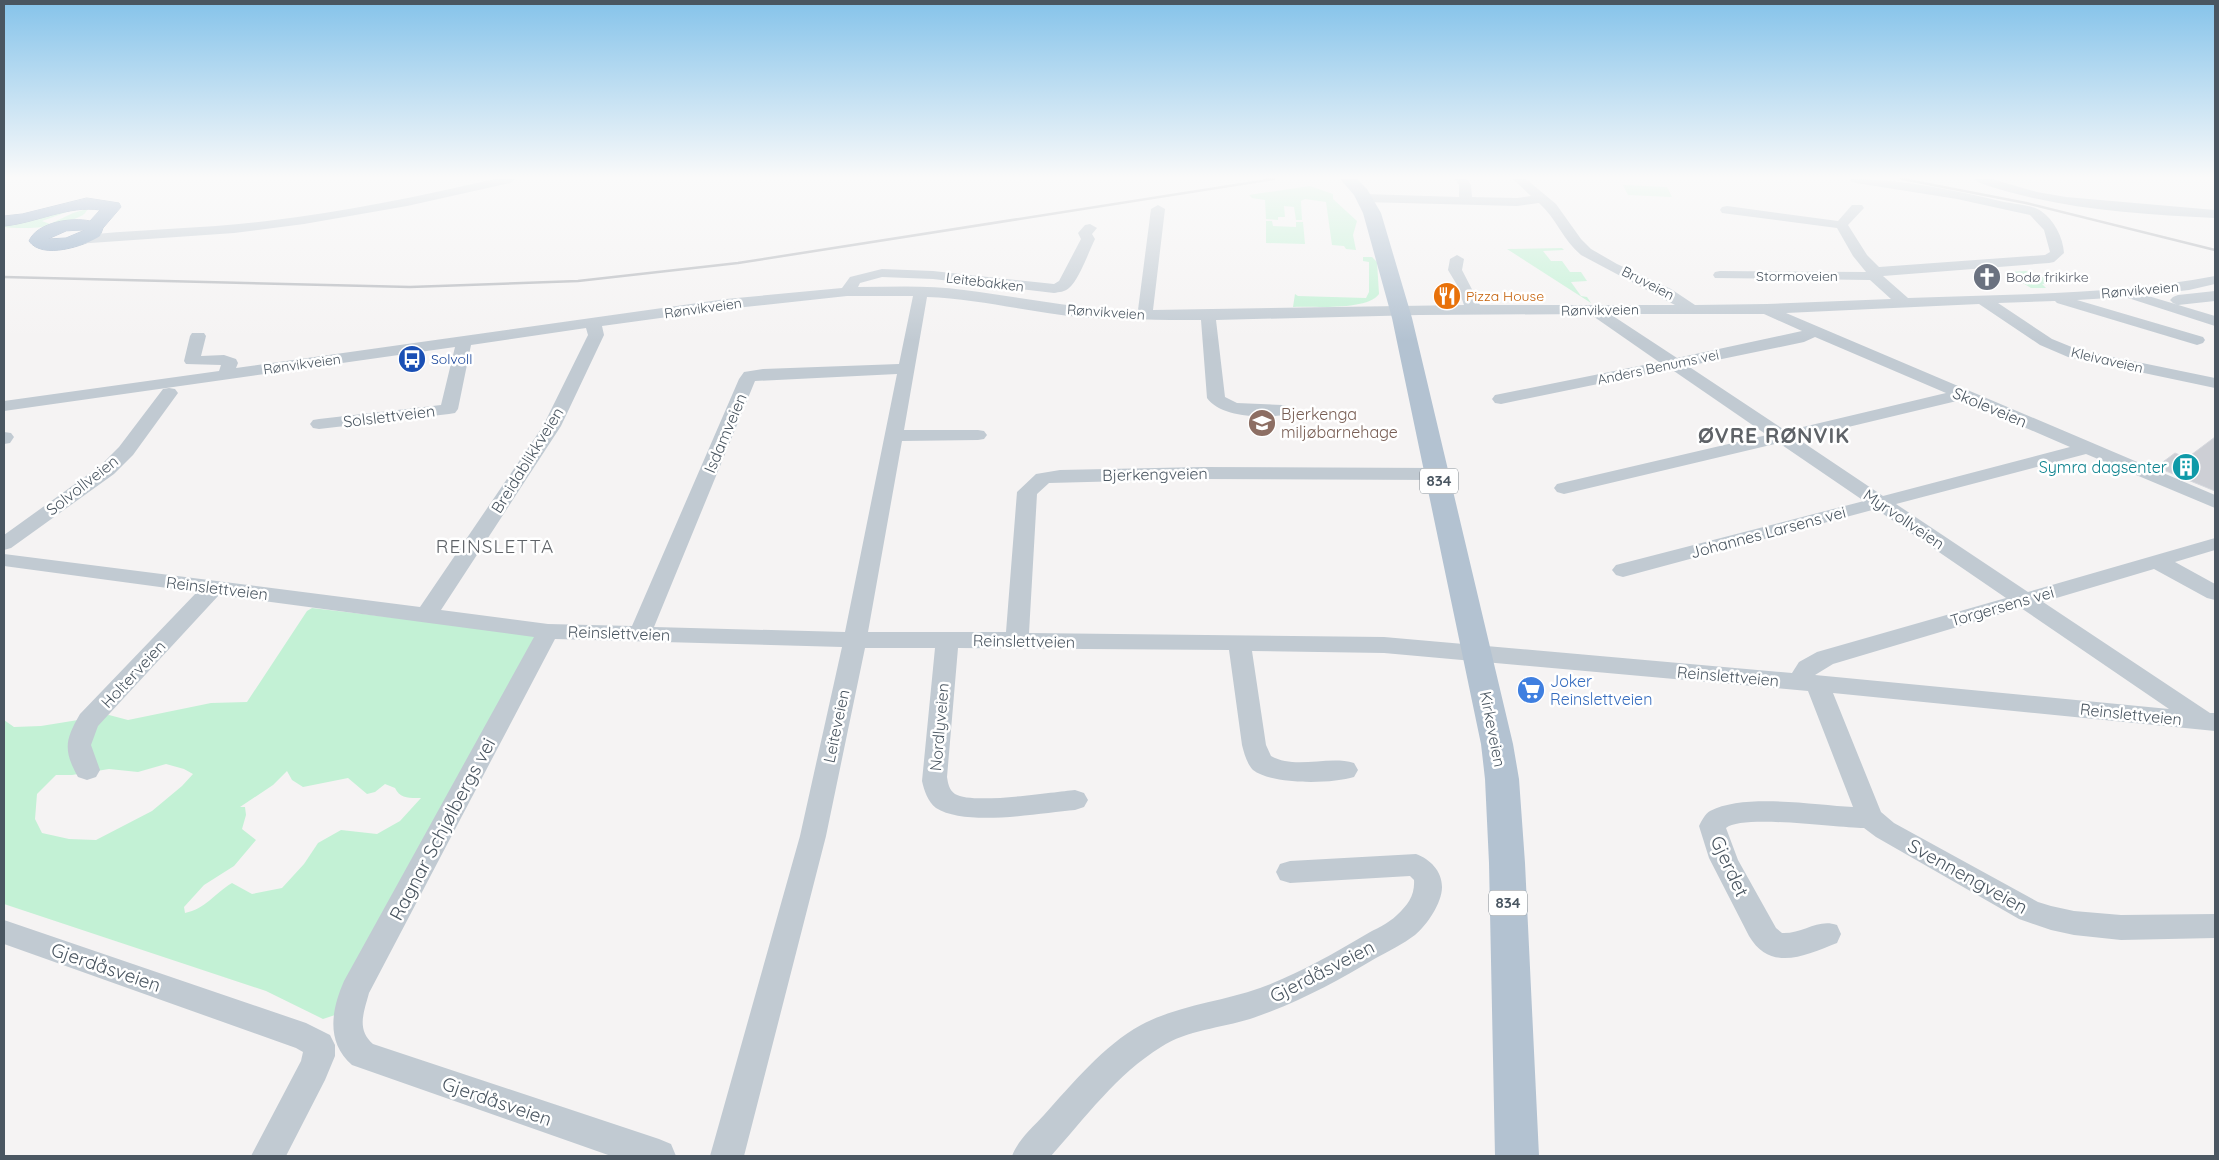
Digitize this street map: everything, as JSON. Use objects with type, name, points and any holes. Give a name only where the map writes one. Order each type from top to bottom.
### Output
[{"type":"highway","points":[[9,233],[38,241],[40,236],[59,233]]},
{"type":"main road","name":"834","points":[[1379,233],[1400,311]]},
{"type":"main road","name":"Kirkeveien","points":[[1400,311],[1478,652],[1497,744],[1502,779],[1507,863],[1517,1156]]},
{"type":"street","name":"Leitebakken","points":[[847,292],[855,280],[882,273],[956,277],[1054,289],[1065,284],[1088,239],[1085,233]]},
{"type":"street","points":[[1145,315],[1155,233]]},
{"type":"street","name":"Bruveien","points":[[1570,233],[1574,242],[1587,253],[1663,290],[1691,309]]},
{"type":"street","points":[[1846,233],[1867,266],[1903,302]]},
{"type":"street","name":"Stormoveien","points":[[1720,275],[1875,274],[2049,259],[2057,254],[2057,247],[2051,233]]},
{"type":"street","points":[[1457,259],[1455,270],[1464,284],[1474,310]]},
{"type":"street","name":"Rønvikveien","points":[[4,406],[726,304],[847,292],[921,291],[963,294],[1077,312],[1208,315],[1474,310],[1767,308],[2125,293],[2188,286],[2215,280]]},
{"type":"street","name":"Leiteveien","points":[[727,1156],[813,836],[855,640],[892,436],[921,291]]},
{"type":"street","points":[[2125,293],[2215,321]]},
{"type":"street","points":[[2053,296],[2067,302],[2197,340]]},
{"type":"street","points":[[2151,302],[2215,296]]},
{"type":"street","name":"Kleivaveien","points":[[1982,299],[2046,342],[2074,354],[2215,383]]},
{"type":"street","name":"Skoleveien","points":[[1767,308],[1812,331],[2215,502]]},
{"type":"street","name":"Myrvollveien","points":[[1594,310],[2212,724]]},
{"type":"street","points":[[1208,315],[1218,403],[1230,408],[1282,410]]},
{"type":"street","name":"Breidablikkveien","points":[[426,616],[552,426],[596,336],[593,323]]},
{"type":"street","name":"Anders Benums vei","points":[[1502,400],[1804,337],[1812,331]]},
{"type":"street","points":[[198,336],[192,361],[224,360],[230,363],[226,374]]},
{"type":"street","name":"Solslettveien","points":[[320,424],[449,409],[464,342]]},
{"type":"street","name":"Isdamveien","points":[[640,634],[747,379],[756,374],[905,369]]},
{"type":"street","name":"Solvollveien","points":[[4,544],[107,470],[126,450],[169,392]]},
{"type":"street","points":[[1564,488],[1950,398],[1960,394]]},
{"type":"street","points":[[892,436],[978,435]]},
{"type":"street","name":"Johannes Larsens vei","points":[[1622,570],[2087,448]]},
{"type":"street","name":"Bjerkengveien","points":[[1017,640],[1027,492],[1036,482],[1043,478],[1194,473],[1437,474]]},
{"type":"street","name":"Torgersens vei","points":[[1808,683],[1807,668],[1825,658],[2215,544]]},
{"type":"street","name":"Reinslettveien","points":[[4,560],[548,631],[855,640],[1340,643],[1478,652],[2212,724]]},
{"type":"street","points":[[2158,562],[2215,593]]},
{"type":"street","name":"Holterveien","points":[[88,770],[79,749],[78,737],[89,720],[214,587]]},
{"type":"street","name":"Ragnar Schjølbergs vei","points":[[348,1031],[348,1014],[355,991],[548,631]]},
{"type":"street","name":"Nordlyveien","points":[[948,640],[934,777],[938,792],[947,802],[961,807],[986,808],[1074,800]]},
{"type":"street","points":[[1239,643],[1254,745],[1262,763],[1289,771],[1345,770]]},
{"type":"street","points":[[1808,683],[1870,818]]},
{"type":"street","name":"Gjerdet","points":[[1827,934],[1802,944],[1776,945],[1764,936],[1729,873],[1715,840],[1712,826],[1720,818],[1737,813],[1754,812],[1846,819],[1870,818]]},
{"type":"street","name":"Svennengveien","points":[[1870,818],[1885,830],[2029,911],[2048,919],[2113,927],[2215,926]]},
{"type":"street","name":"Gjerdåsveien","points":[[1029,1156],[1100,1079],[1138,1045],[1168,1028],[1259,1002],[1289,990],[1350,959],[1406,926],[1412,920],[1426,900],[1429,878],[1425,871],[1416,865],[1290,872]]},
{"type":"street","name":"Gjerdåsveien","points":[[4,932],[306,1037],[319,1045],[319,1056],[314,1069],[268,1156]]},
{"type":"street","name":"Gjerdåsveien","points":[[348,1031],[352,1044],[364,1055],[659,1156]]},
{"type":"green space","points":[[1266,233],[1304,233],[1305,244],[1266,243]]},
{"type":"green space","points":[[1330,233],[1354,233],[1356,250],[1332,245]]},
{"type":"green space","points":[[1562,248],[1564,250],[1543,251],[1551,261],[1562,261],[1570,272],[1581,272],[1587,281],[1571,282],[1581,296],[1587,297],[1591,303],[1507,249]]},
{"type":"green space","points":[[1363,257],[1372,257],[1377,262],[1379,294],[1373,299],[1352,305],[1293,307],[1295,294],[1298,296],[1366,298],[1369,292],[1369,262],[1363,261]]},
{"type":"green space","points":[[2026,271],[2048,279],[2052,283],[2042,284],[2046,288],[2031,288],[2011,276],[2013,275],[2008,272]]},
{"type":"green space","points":[[312,608],[540,635],[335,1015],[323,1019],[266,991],[4,904],[4,720],[14,727],[41,726],[109,715],[128,720],[211,703],[247,702],[307,611]],"holes":[[[166,764],[184,769],[193,774],[182,786],[152,811],[96,840],[69,839],[42,833],[35,819],[37,794],[56,775],[72,775],[109,769],[138,772]],[[287,771],[292,780],[303,787],[348,778],[367,794],[375,792],[385,784],[395,788],[403,796],[421,798],[400,821],[377,834],[341,830],[318,843],[304,864],[282,888],[252,894],[232,883],[204,905],[185,913],[184,907],[204,885],[234,866],[256,840],[242,829],[246,815],[245,807],[240,807],[273,785]]]},
{"type":"building","name":"Symra dagsenter","points":[[2215,437],[2215,491],[2156,467],[2175,453],[2187,458]]},
{"type":"railway","points":[[4,277],[410,287],[578,281],[738,263],[929,233]]},
{"type":"railway","points":[[2147,233],[2215,250]]},
{"type":"place","name":"Bodø frikirke","points":[[1987,277]]},
{"type":"place","name":"Pizza House","points":[[1447,296]]},
{"type":"place","name":"Solvoll","points":[[412,359]]},
{"type":"place","name":"Bjerkenga miljøbarnehage","points":[[1262,423]]},
{"type":"place","name":"Symra dagsenter","points":[[2186,467]]},
{"type":"place","name":"Joker Reinslettveien","points":[[1531,690]]},
{"type":"district","name":"ØVRE RØNVIK","points":[[1774,436]]},
{"type":"district","name":"REINSLETTA","points":[[495,546]]}]
